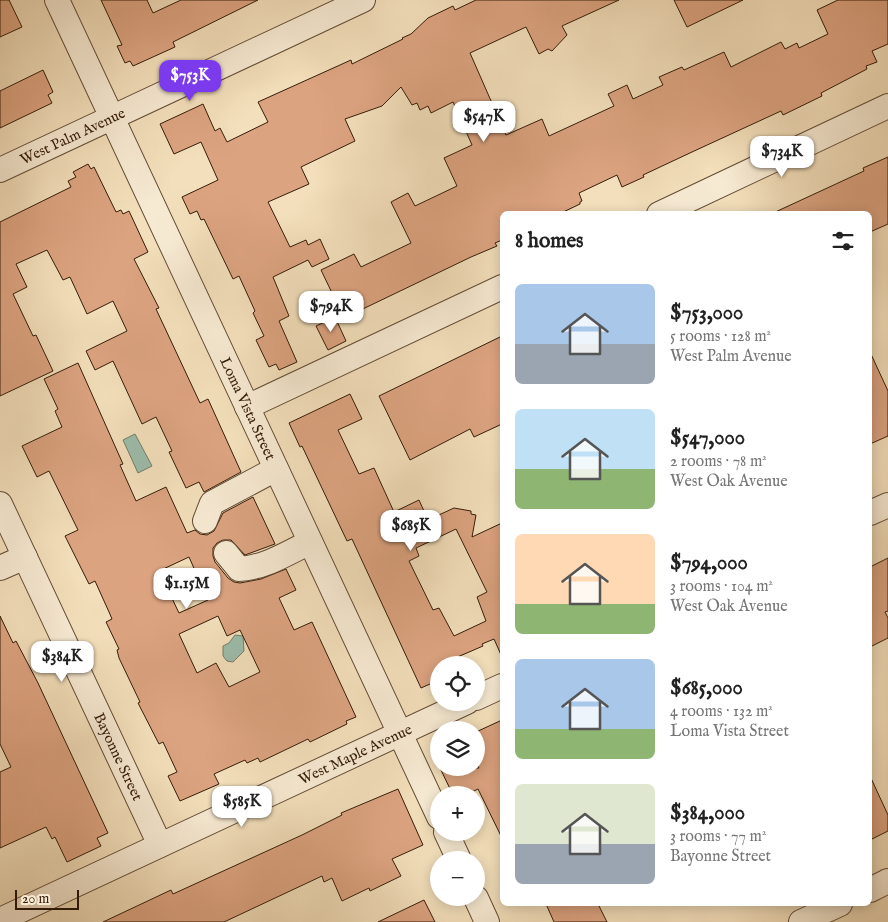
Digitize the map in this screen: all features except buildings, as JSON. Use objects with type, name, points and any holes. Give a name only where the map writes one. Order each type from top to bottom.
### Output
[{"type":"street","name":"Loma Vista Street","points":[[57,0],[430,798]]},
{"type":"street","name":"West Palm Avenue","points":[[0,170],[363,0]]},
{"type":"street","points":[[665,211],[888,106]]},
{"type":"street","points":[[247,407],[500,288]]},
{"type":"street","points":[[205,521],[212,503],[276,469]]},
{"type":"street","name":"Bayonne Street","points":[[0,504],[160,845]]},
{"type":"street","points":[[872,513],[888,505]]},
{"type":"street","points":[[226,553],[239,568],[250,568],[310,542]]},
{"type":"street","points":[[0,568],[24,556]]},
{"type":"street","points":[[485,694],[500,687]]},
{"type":"street","name":"West Maple Avenue","points":[[0,920],[448,711]]},
{"type":"street","points":[[872,889],[888,882]]},
{"type":"street","points":[[480,906],[487,922]]},
{"type":"street","points":[[802,922],[836,906]]},
{"type":"shaded area","points":[[135,434],[152,466],[138,473],[123,440]]},
{"type":"shaded area","points":[[235,635],[243,636],[244,651],[233,662],[227,661],[223,656],[223,646],[229,643]]}]
